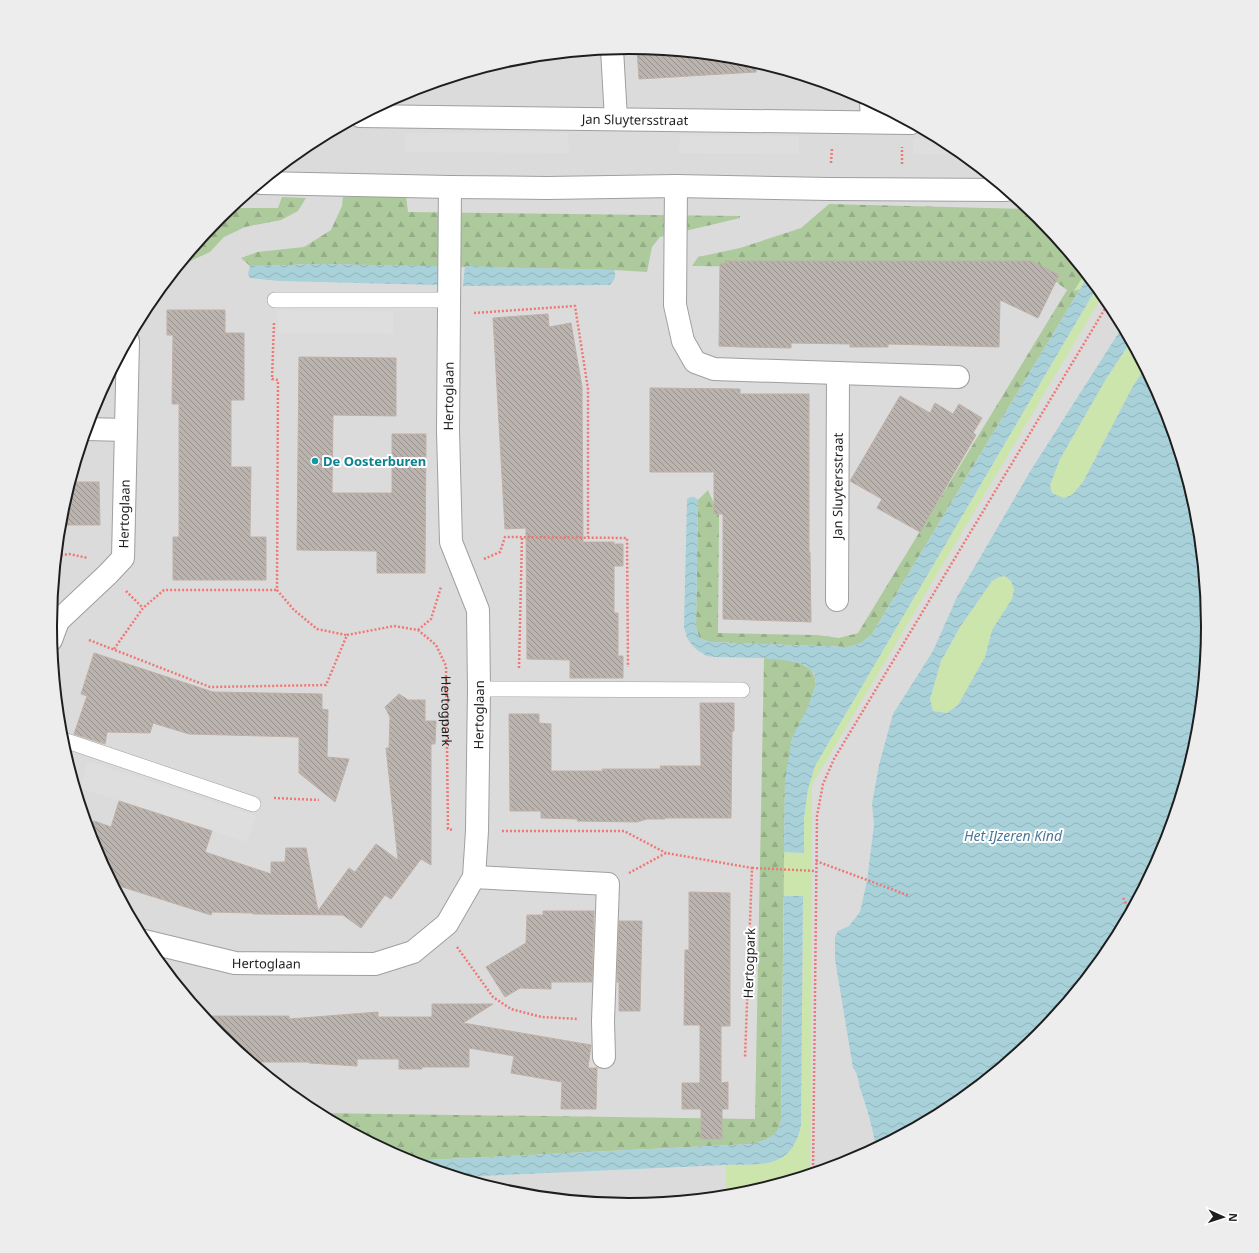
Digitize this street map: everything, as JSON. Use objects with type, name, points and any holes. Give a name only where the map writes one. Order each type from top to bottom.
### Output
[{"type":"street","points":[[612,54],[616,119]]},
{"type":"street","name":"Jan Sluytersstraat","points":[[370,116],[834,122],[871,112],[894,119]]},
{"type":"street","points":[[268,183],[450,187],[676,186],[1000,190]]},
{"type":"street","points":[[676,186],[675,305],[683,341],[695,362],[714,369],[958,378]]},
{"type":"street","name":"Hertoglaan","points":[[152,944],[235,963],[375,964],[413,952],[447,924],[474,877],[477,831],[479,689],[478,610],[452,542],[448,432],[450,187]]},
{"type":"street","name":"Hertoglaan","points":[[57,624],[123,558],[128,352]]},
{"type":"street","name":"Jan Sluytersstraat","points":[[837,600],[838,373]]},
{"type":"street","points":[[92,429],[125,430]]},
{"type":"street","points":[[474,877],[608,884],[603,1021],[604,1057]]},
{"type":"lane","points":[[275,300],[449,308]]},
{"type":"lane","points":[[479,689],[742,690]]},
{"type":"lane","points":[[69,742],[253,804]]},
{"type":"path","points":[[829,189],[834,122]]},
{"type":"path","points":[[901,189],[907,126]]},
{"type":"path","points":[[275,300],[272,380],[278,380],[277,590],[294,610],[317,629],[346,635],[394,626],[418,630],[431,619],[445,578],[500,552],[505,536],[627,538],[628,690]]},
{"type":"path","points":[[449,308],[575,306],[588,389],[588,537]]},
{"type":"path","points":[[813,1169],[817,816],[823,784],[834,759],[1106,308]]},
{"type":"path","points":[[519,689],[522,537]]},
{"type":"path","points":[[114,649],[143,608],[164,590],[277,590]]},
{"type":"path","name":"Hertogpark","points":[[418,630],[436,645],[446,666],[448,830],[624,832],[666,853],[752,868],[816,871]]},
{"type":"path","points":[[89,640],[210,686],[326,685],[346,635]]},
{"type":"path","points":[[253,804],[258,797],[319,800]]},
{"type":"path","points":[[608,884],[666,853]]},
{"type":"path","points":[[816,861],[910,896]]},
{"type":"path","name":"Hertogpark","points":[[745,1058],[752,868]]},
{"type":"path","points":[[1124,898],[1128,907]]},
{"type":"path","points":[[442,928],[493,997],[511,1009],[542,1017],[603,1021]]},
{"type":"shaded area","points":[[592,55],[667,55],[704,59],[741,65],[814,84],[883,113],[916,131],[948,150],[1007,196],[1060,249],[1084,278],[1106,308],[1143,373],[1172,442],[1182,478],[1191,515],[1201,589],[1201,664],[1197,701],[1191,738],[1172,811],[1143,880],[1125,913],[1106,945],[1060,1004],[1007,1057],[978,1081],[948,1103],[883,1140],[814,1169],[778,1179],[741,1188],[667,1198],[592,1198],[555,1194],[518,1188],[445,1169],[376,1140],[343,1122],[311,1103],[252,1057],[199,1004],[175,975],[153,945],[116,880],[87,811],[77,775],[68,738],[58,664],[58,589],[62,552],[68,515],[87,442],[116,373],[134,340],[153,308],[199,249],[252,196],[281,172],[311,150],[376,113],[445,84],[481,74],[518,65]]},
{"type":"shaded area","points":[[405,133],[568,133],[569,153],[405,152]]},
{"type":"shaded area","points":[[680,135],[799,136],[799,154],[679,153]]},
{"type":"shaded area","points":[[913,139],[930,140],[955,155],[913,154]]},
{"type":"shaded area","points":[[278,310],[393,311],[393,334],[278,333]]},
{"type":"shaded area","points":[[88,761],[256,816],[247,842],[80,787]]},
{"type":"green space","points":[[406,196],[408,212],[740,216],[740,218],[660,237],[652,247],[647,272],[319,264],[250,266],[241,258],[257,252],[304,247],[331,230],[342,206],[343,197]]},
{"type":"green space","points":[[282,197],[306,198],[298,211],[281,220],[245,227],[224,237],[210,252],[188,262],[240,208],[278,208]]},
{"type":"green space","points":[[829,204],[1020,209],[1060,249],[1083,277],[1074,291],[1080,289],[872,634],[861,643],[848,647],[710,642],[699,638],[696,626],[698,500],[708,490],[719,515],[718,633],[817,635],[839,638],[858,633],[1067,290],[1040,270],[692,266],[698,257],[740,248],[801,228]]},
{"type":"green space","points":[[1083,277],[1086,280],[1080,289],[1074,291]]},
{"type":"green space","points":[[1094,292],[1100,300],[812,785],[810,1170],[727,1190],[725,1165],[751,1165],[773,1162],[790,1150],[797,1140],[801,1125],[803,897],[784,896],[784,852],[804,853],[804,817],[808,789],[815,766]]},
{"type":"green space","points":[[1128,346],[1142,372],[1133,386],[1083,482],[1072,495],[1064,498],[1052,493],[1050,485],[1060,459],[1106,379]]},
{"type":"green space","points":[[1005,576],[1011,581],[1014,589],[1012,599],[992,630],[985,657],[958,705],[947,713],[933,711],[930,699],[941,661],[960,627],[992,581],[999,577]]},
{"type":"green space","points":[[764,658],[792,661],[806,666],[814,675],[816,684],[785,779],[781,1120],[780,1126],[775,1134],[767,1139],[752,1144],[423,1160],[376,1140],[328,1113],[755,1119]]},
{"type":"water","points":[[319,264],[439,266],[439,285],[279,281],[250,278],[248,274],[250,266]]},
{"type":"water","points":[[465,266],[614,270],[615,276],[610,285],[463,286]]},
{"type":"water","points":[[1086,280],[1094,292],[815,766],[808,789],[804,817],[804,853],[784,852],[785,779],[792,737],[808,707],[816,684],[814,673],[805,665],[791,661],[764,658],[707,656],[692,645],[687,638],[684,627],[687,499],[693,497],[698,500],[696,626],[699,638],[710,642],[848,647],[861,643],[872,634]]},
{"type":"water","name":"Het IJzeren Kind","points":[[1120,331],[1128,346],[1106,379],[1060,459],[1050,485],[1052,493],[1064,498],[1072,495],[1083,482],[1133,386],[1142,372],[1172,442],[1182,478],[1191,515],[1201,589],[1201,664],[1197,701],[1191,738],[1172,811],[1143,880],[1125,913],[1106,945],[1060,1004],[1007,1057],[978,1081],[948,1103],[875,1144],[870,1118],[857,1075],[853,1068],[835,959],[835,937],[838,931],[849,926],[860,912],[867,881],[874,825],[872,804],[879,765],[893,714],[933,651],[957,597],[1031,470]],"holes":[[[1005,576],[1011,581],[1014,589],[1012,599],[992,630],[985,657],[958,705],[947,713],[933,711],[930,699],[941,661],[960,627],[992,581],[999,577]]]},
{"type":"water","points":[[784,896],[803,896],[801,1125],[797,1140],[790,1150],[782,1157],[773,1162],[751,1165],[472,1176],[445,1169],[423,1160],[752,1144],[762,1141],[775,1134],[780,1126]]},
{"type":"building","points":[[637,54],[667,55],[704,59],[756,69],[756,72],[639,79]]},
{"type":"building","points":[[725,261],[1031,261],[1059,275],[1038,318],[1000,300],[999,347],[888,344],[888,347],[850,347],[850,344],[791,343],[791,348],[741,347],[719,346],[720,264],[725,264]]},
{"type":"building","points":[[167,310],[225,310],[225,333],[244,333],[244,400],[231,400],[231,467],[251,467],[250,537],[266,537],[266,580],[173,580],[173,537],[179,537],[179,404],[172,404],[173,335],[167,335]]},
{"type":"building","points":[[548,314],[549,327],[571,323],[582,387],[583,542],[614,542],[614,544],[623,544],[623,566],[614,566],[614,613],[618,613],[618,656],[623,656],[623,678],[570,678],[570,660],[527,659],[526,528],[505,529],[493,318]]},
{"type":"building","name":"De Oosterburen","points":[[299,357],[396,358],[396,416],[333,415],[332,493],[392,493],[392,434],[426,434],[425,573],[377,573],[377,551],[297,550]]},
{"type":"building","points":[[650,388],[740,389],[740,394],[809,394],[809,552],[811,622],[723,619],[723,514],[714,514],[714,472],[650,472]]},
{"type":"building","points":[[900,396],[930,413],[935,403],[953,414],[959,404],[982,418],[973,433],[976,435],[920,532],[877,508],[882,499],[850,481]]},
{"type":"building","points":[[76,482],[99,482],[100,525],[66,525]]},
{"type":"building","points":[[94,653],[213,692],[322,694],[322,709],[328,710],[327,757],[349,759],[335,802],[299,773],[299,737],[189,734],[153,723],[150,733],[107,732],[105,744],[74,734],[87,696],[81,694]]},
{"type":"building","points":[[399,694],[408,700],[425,700],[425,721],[436,721],[435,744],[431,744],[431,865],[421,859],[391,899],[385,895],[361,928],[343,915],[212,912],[211,915],[119,886],[93,825],[94,821],[111,827],[119,801],[212,831],[205,852],[271,874],[271,862],[285,862],[286,848],[306,848],[318,911],[349,868],[355,872],[376,844],[398,860],[386,748],[389,748],[390,717],[385,707]]},
{"type":"building","points":[[700,703],[734,703],[734,731],[732,731],[731,818],[664,818],[665,819],[647,819],[637,822],[577,821],[578,819],[541,818],[541,811],[510,811],[509,714],[539,714],[539,723],[551,724],[551,771],[661,769],[660,766],[701,766]]},
{"type":"building","points":[[689,892],[730,893],[730,1026],[721,1026],[721,1083],[728,1082],[728,1109],[722,1109],[722,1139],[701,1139],[701,1109],[682,1109],[682,1083],[700,1083],[700,1025],[684,1025],[685,950],[689,950]]},
{"type":"building","points":[[543,911],[594,911],[592,982],[551,982],[551,989],[520,988],[505,997],[486,967],[526,943],[527,915],[543,915]]},
{"type":"building","points":[[619,921],[642,921],[640,1011],[619,1011],[619,982],[617,982]]},
{"type":"building","points":[[432,1004],[493,1004],[463,1023],[591,1045],[588,1068],[597,1068],[596,1109],[561,1109],[562,1082],[511,1073],[514,1056],[469,1048],[469,1067],[422,1067],[422,1069],[399,1069],[399,1059],[357,1059],[357,1066],[309,1062],[258,1062],[211,1016],[289,1016],[289,1019],[378,1012],[378,1017],[432,1017]]},
{"type":"place","name":"De Oosterburen","points":[[315,461]]}]
